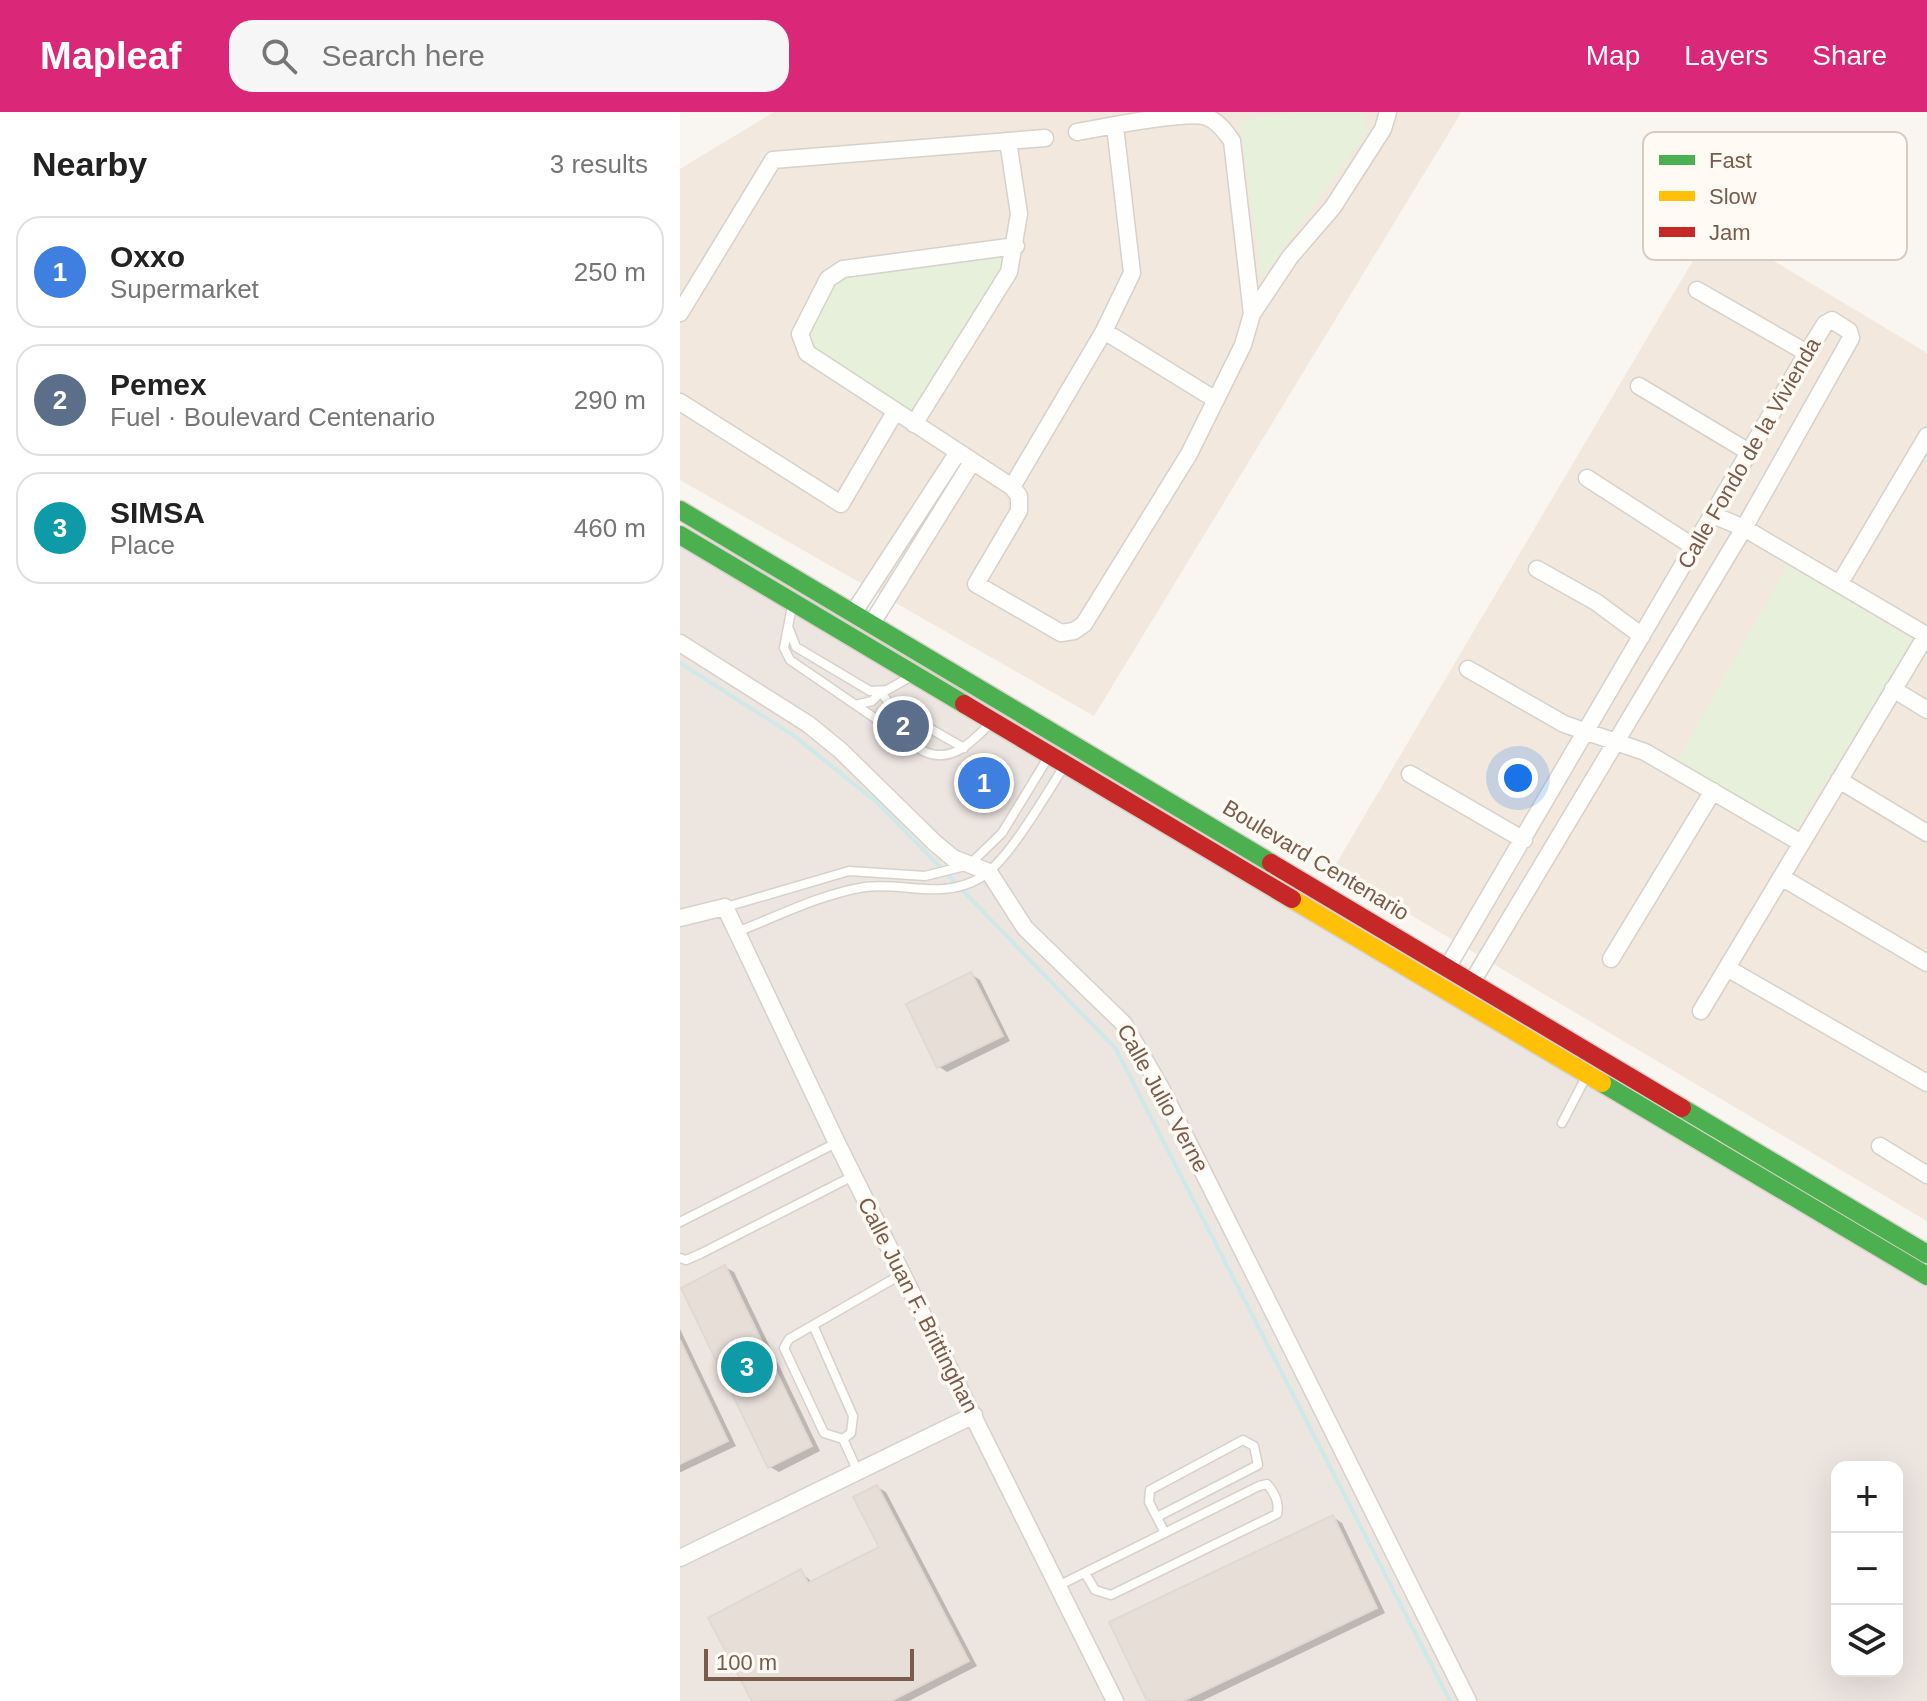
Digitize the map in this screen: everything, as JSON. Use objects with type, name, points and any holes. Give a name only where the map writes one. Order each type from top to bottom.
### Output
[{"type":"main road","name":"Boulevard Centenario","points":[[680,512],[1079,745],[1927,1254]]},
{"type":"main road","name":"Boulevard Centenario","points":[[680,535],[995,719],[1586,1077],[1927,1276]]},
{"type":"main road","points":[[753,577],[854,624],[872,623]]},
{"type":"main road","points":[[1312,912],[1323,893]]},
{"type":"main road","points":[[1369,946],[1386,945],[1454,985],[1472,982]]},
{"type":"main road","points":[[1799,1202],[1810,1184]]},
{"type":"street","points":[[1016,246],[843,269],[828,279],[800,334],[807,353],[1012,487],[1019,496],[1019,511],[976,584],[1061,633],[1074,631],[1084,624],[1150,520],[1216,400],[1243,345],[1252,314],[1290,257],[1333,207],[1383,129],[1388,112]]},
{"type":"street","points":[[1077,132],[1180,116],[1204,116],[1221,125],[1232,141],[1252,314]]},
{"type":"street","points":[[1012,487],[1104,331],[1132,273],[1115,126]]},
{"type":"street","points":[[680,313],[773,160],[1045,138]]},
{"type":"street","points":[[914,424],[1009,272],[1016,246],[1019,214],[1008,141]]},
{"type":"street","points":[[1697,290],[1807,353]]},
{"type":"street","name":"Calle Fondo de la Vivienda","points":[[1447,968],[1828,321],[1851,335],[1744,528],[1472,982]]},
{"type":"street","points":[[1104,331],[1216,400]]},
{"type":"street","points":[[1639,386],[1749,452]]},
{"type":"street","points":[[680,402],[841,504],[895,412]]},
{"type":"street","points":[[1840,583],[1927,436]]},
{"type":"street","points":[[854,612],[965,457]]},
{"type":"street","points":[[872,623],[965,457]]},
{"type":"street","points":[[1587,478],[1694,547]]},
{"type":"street","points":[[1701,1011],[1927,634],[1744,528],[1713,515]]},
{"type":"street","points":[[1537,569],[1596,602],[1642,636]]},
{"type":"street","points":[[680,643],[808,724],[840,750],[962,867],[989,872]]},
{"type":"street","points":[[1468,669],[1564,724],[1645,752],[1801,843]]},
{"type":"street","points":[[1893,689],[1927,710]]},
{"type":"street","points":[[1410,774],[1524,840]]},
{"type":"street","points":[[1839,780],[1927,833]]},
{"type":"street","points":[[1611,959],[1713,791]]},
{"type":"street","name":"Calle Julio Verne","points":[[989,872],[1025,928],[1106,1004],[1137,1043],[1468,1701]]},
{"type":"street","points":[[1781,877],[1927,963]]},
{"type":"street","points":[[680,918],[725,907]]},
{"type":"street","name":"Calle Juan F. Brittinghan","points":[[725,907],[837,1143],[1115,1701]]},
{"type":"street","points":[[1727,968],[1927,1083]]},
{"type":"street","points":[[1880,1146],[1927,1175]]},
{"type":"street","points":[[680,1558],[974,1415]]},
{"type":"lane","points":[[793,600],[784,648],[790,660],[923,751],[931,755],[951,754],[964,748],[995,719]]},
{"type":"lane","points":[[788,624],[792,644],[800,651],[870,691],[881,692],[923,751]]},
{"type":"lane","points":[[858,704],[872,701],[881,692],[917,673]]},
{"type":"lane","points":[[902,722],[922,724],[964,748]]},
{"type":"lane","points":[[737,932],[848,891],[884,887],[945,890],[970,883],[989,872],[1059,758],[1062,735]]},
{"type":"lane","points":[[725,907],[849,871],[925,876],[962,867],[1002,833],[1059,758],[1079,745]]},
{"type":"lane","points":[[1562,1123],[1597,1057]]},
{"type":"lane","points":[[680,1222],[837,1143]]},
{"type":"lane","points":[[680,1258],[686,1260],[700,1254],[854,1176]]},
{"type":"lane","points":[[858,1472],[843,1439],[824,1433],[784,1348],[789,1339],[902,1274]]},
{"type":"lane","points":[[813,1325],[853,1416],[851,1433],[843,1439]]},
{"type":"lane","points":[[1157,1517],[1258,1465],[1254,1446],[1243,1440],[1150,1490],[1149,1502],[1165,1533]]},
{"type":"lane","points":[[1058,1586],[1267,1484],[1279,1507],[1272,1517],[1111,1595],[1095,1590],[1085,1573]]},
{"type":"shaded area","points":[[774,112],[1461,113],[1094,716],[680,480],[680,169]]},
{"type":"shaded area","points":[[1693,260],[1772,260],[1927,353],[1927,1221],[1333,869]]},
{"type":"shaded area","points":[[680,539],[1927,1261],[1927,1701],[680,1701]]},
{"type":"green space","points":[[1300,112],[1363,112],[1368,131],[1262,278],[1240,120]]},
{"type":"green space","points":[[1010,253],[1004,271],[913,415],[812,348],[807,331],[832,286],[845,274]]},
{"type":"green space","points":[[1788,565],[1914,640],[1795,831],[1677,762]]},
{"type":"building","points":[[971,972],[1003,1036],[937,1068],[906,1004]]},
{"type":"building","points":[[725,1265],[812,1446],[768,1468],[681,1288]]},
{"type":"building","points":[[680,1340],[728,1441],[680,1464]]},
{"type":"building","points":[[877,1485],[969,1661],[891,1701],[752,1701],[708,1618],[801,1569],[808,1583],[879,1547],[853,1497]]},
{"type":"building","points":[[1333,1515],[1377,1608],[1183,1701],[1147,1701],[1109,1622]]},
{"type":"waterway","points":[[680,663],[793,735],[879,804],[1116,1049],[1450,1701]]},
{"type":"traffic: fast","points":[[680,510],[1271,863]]},
{"type":"traffic: fast","points":[[680,535],[964,704]]},
{"type":"traffic: fast","points":[[1602,1083],[1927,1276]]},
{"type":"traffic: fast","points":[[1682,1108],[1927,1254]]},
{"type":"traffic: slow","points":[[1292,899],[1602,1083]]},
{"type":"traffic: jam","points":[[964,704],[1292,899]]},
{"type":"traffic: jam","points":[[1271,863],[1682,1108]]},
{"type":"place","name":"Pemex","points":[[903,726]]},
{"type":"place","name":"Oxxo","points":[[984,783]]},
{"type":"place","name":"SIMSA","points":[[747,1367]]}]
